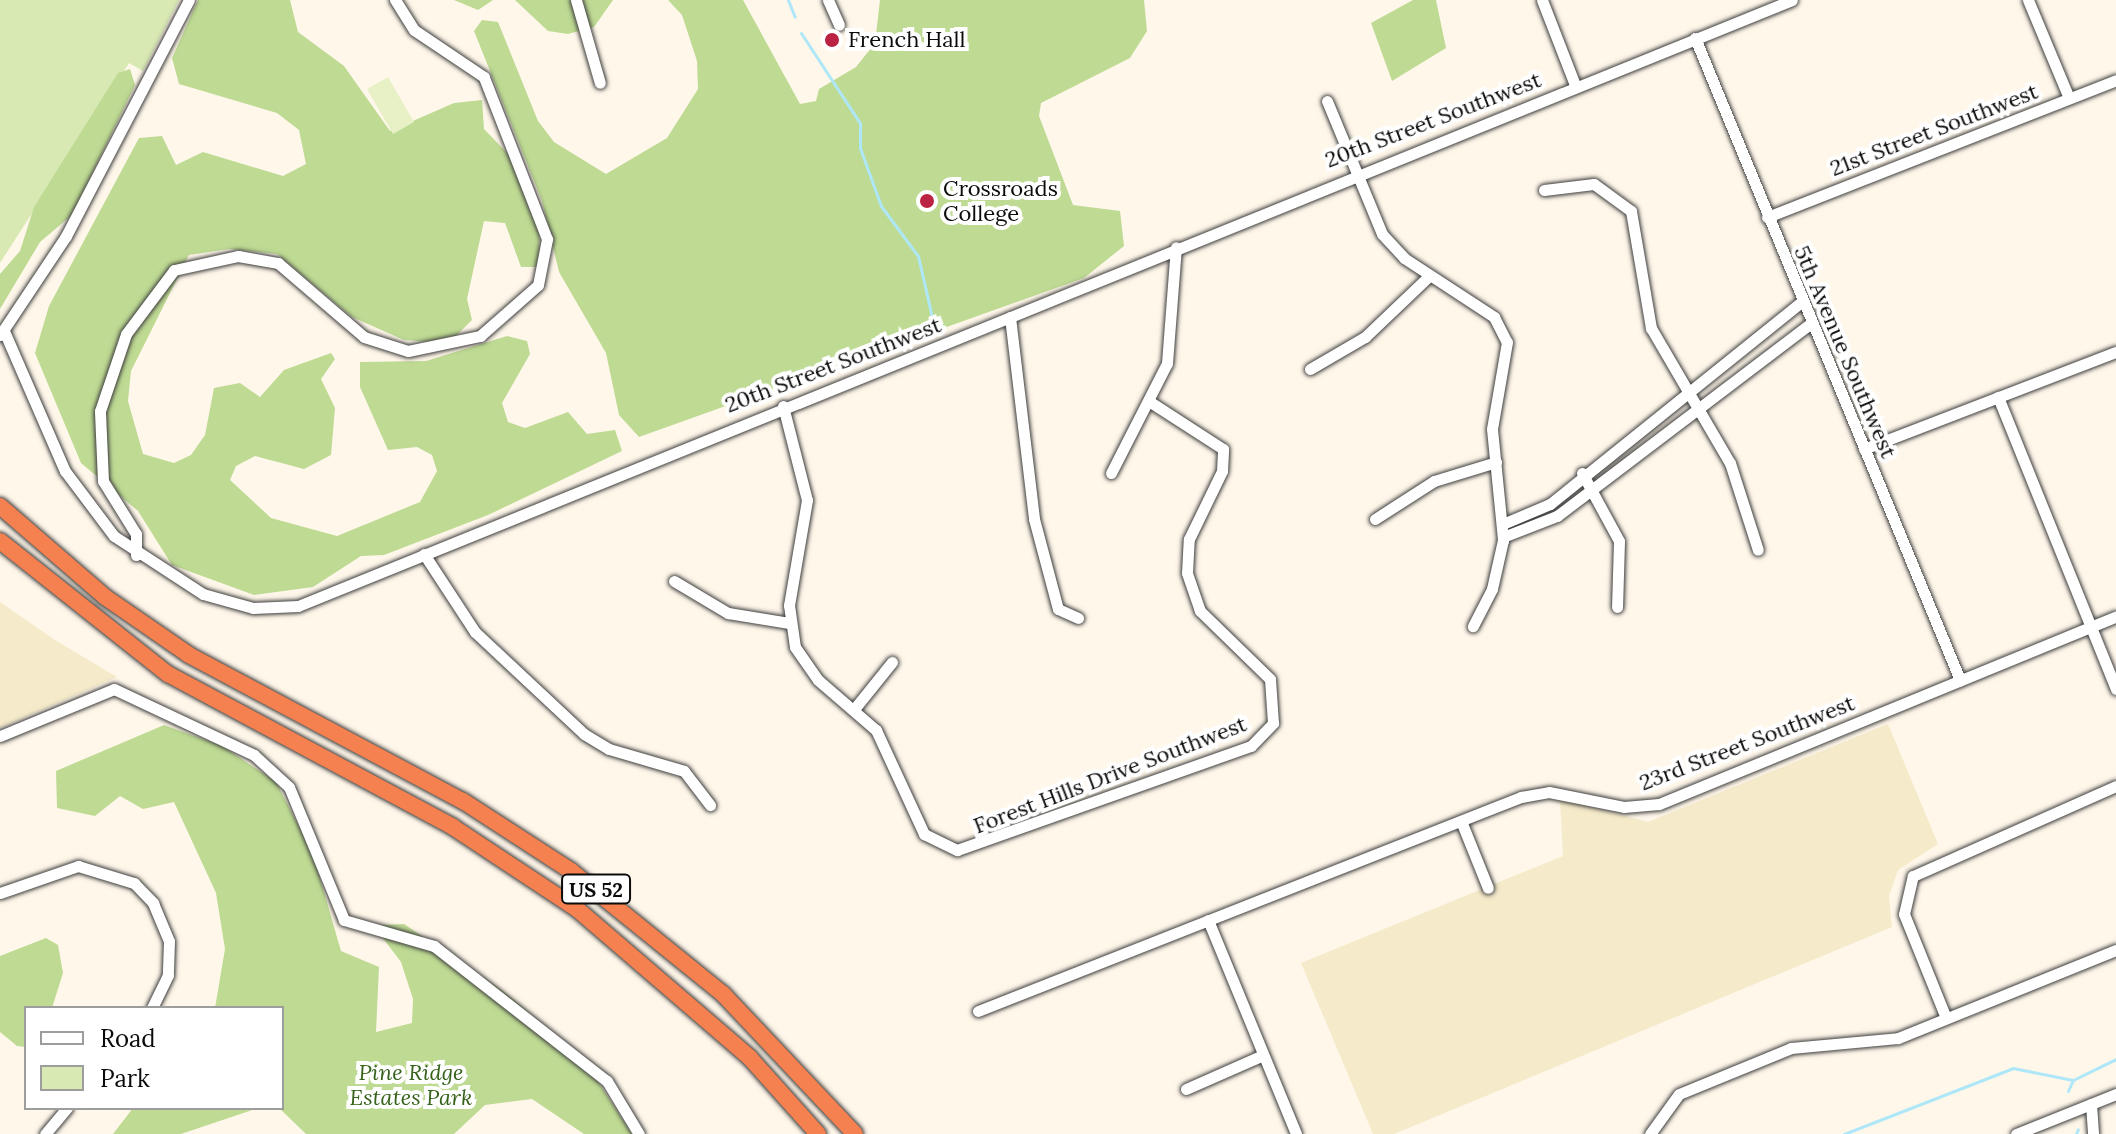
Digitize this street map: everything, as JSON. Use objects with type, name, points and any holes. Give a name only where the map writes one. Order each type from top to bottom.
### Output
[{"type":"highway","name":"US 52","points":[[0,506],[92,588],[189,655],[463,801],[571,871],[723,994],[855,1134]]},
{"type":"highway","name":"US 52","points":[[0,541],[86,616],[168,674],[453,827],[577,909],[741,1049],[818,1134]]},
{"type":"street","points":[[2,333],[66,236],[189,0]]},
{"type":"street","points":[[136,555],[136,534],[103,481],[100,411],[126,334],[174,270],[217,257],[278,263],[364,337],[408,351],[480,336],[538,285],[547,263],[541,215],[484,77],[424,38],[395,0]]},
{"type":"street","points":[[576,0],[600,83]]},
{"type":"street","points":[[828,0],[839,25]]},
{"type":"street","points":[[1542,0],[1575,85]]},
{"type":"street","name":"20th Street Southwest","points":[[2,333],[65,471],[136,555],[203,594],[275,609],[424,554],[783,406],[1010,317],[1353,172],[1792,0]]},
{"type":"street","points":[[2028,0],[2069,98]]},
{"type":"street","name":"5th Avenue Southwest","points":[[1695,38],[1810,324],[1960,680]]},
{"type":"street","name":"21st Street Southwest","points":[[1767,217],[2116,80]]},
{"type":"street","points":[[1327,101],[1376,226],[1429,276],[1488,313],[1505,335],[1508,358],[1492,429],[1505,523],[1492,589],[1473,626]]},
{"type":"street","points":[[1544,190],[1594,184],[1631,211],[1641,239],[1646,314],[1739,482],[1758,550]]},
{"type":"street","points":[[1111,473],[1152,403],[1171,344],[1176,247]]},
{"type":"street","points":[[1310,369],[1365,337],[1429,276]]},
{"type":"street","points":[[1505,523],[1536,513],[1582,473],[1801,302]]},
{"type":"street","points":[[1010,317],[1040,545],[1058,609],[1078,618]]},
{"type":"street","points":[[1503,537],[1540,527],[1810,324]]},
{"type":"street","points":[[1864,449],[2116,352]]},
{"type":"street","points":[[1998,397],[2116,689]]},
{"type":"street","name":"Forest Hills Drive Southwest","points":[[789,623],[811,672],[855,708],[882,741],[924,834],[957,850],[1008,837],[1264,738],[1277,707],[1274,686],[1200,611],[1187,573],[1189,539],[1222,471],[1223,449],[1152,403]]},
{"type":"street","points":[[674,581],[728,613],[789,623],[807,500],[783,406]]},
{"type":"street","points":[[1375,519],[1434,481],[1496,462]]},
{"type":"street","points":[[1582,473],[1619,541],[1617,607]]},
{"type":"street","points":[[424,554],[475,632],[584,734],[622,754],[684,771],[710,805]]},
{"type":"street","name":"23rd Street Southwest","points":[[978,1011],[1461,821],[1549,792],[1624,807],[1659,804],[2116,617]]},
{"type":"street","points":[[855,708],[892,662]]},
{"type":"street","points":[[0,736],[114,689],[254,755],[289,787],[344,920],[434,946],[607,1081],[639,1134]]},
{"type":"street","points":[[1946,1018],[1904,914],[1913,876],[2116,786]]},
{"type":"street","points":[[1461,821],[1488,888]]},
{"type":"street","points":[[0,893],[78,866],[111,872],[139,887],[169,941],[168,975],[153,1006]]},
{"type":"street","points":[[1208,920],[1296,1134]]},
{"type":"street","points":[[1650,1134],[1679,1094],[1791,1048],[1892,1039],[2116,950]]},
{"type":"street","points":[[1186,1089],[1263,1055]]},
{"type":"street","points":[[2016,1134],[2116,1094]]},
{"type":"street","points":[[2091,1104],[2093,1134]]},
{"type":"street","points":[[45,1134],[65,1110]]},
{"type":"shaded area","points":[[0,602],[55,640],[117,677],[0,728]]},
{"type":"shaded area","points":[[1888,724],[1938,844],[1898,870],[1889,896],[1892,927],[1394,1134],[1373,1134],[1301,963],[1563,856],[1560,799],[1648,822]]},
{"type":"green space","points":[[0,0],[179,0],[143,71],[129,63],[0,263]]},
{"type":"green space","points":[[198,0],[290,0],[298,32],[344,66],[390,131],[454,103],[482,100],[484,129],[511,157],[539,232],[540,267],[521,267],[505,223],[484,221],[467,299],[472,320],[456,336],[432,342],[404,340],[352,317],[277,254],[229,249],[189,255],[131,371],[128,401],[143,454],[174,463],[191,455],[205,435],[214,388],[240,383],[260,397],[284,370],[331,353],[335,359],[321,379],[335,408],[331,455],[304,469],[255,456],[236,466],[230,480],[271,518],[337,536],[420,502],[437,471],[432,455],[417,447],[388,450],[360,387],[360,362],[426,361],[507,336],[527,341],[530,354],[502,403],[508,422],[525,428],[568,412],[587,434],[615,430],[622,451],[488,515],[384,555],[361,556],[313,587],[254,595],[172,565],[138,511],[81,463],[35,353],[49,306],[139,138],[162,136],[176,165],[203,152],[283,176],[306,164],[299,130],[277,113],[179,84],[172,58]]},
{"type":"green space","points":[[454,0],[493,0],[478,10]]},
{"type":"green space","points":[[515,0],[613,0],[594,27],[568,34],[548,31]]},
{"type":"green space","points":[[668,0],[743,0],[800,104],[816,101],[819,89],[856,67],[875,43],[880,0],[1144,0],[1147,31],[1130,58],[1041,103],[1039,116],[1073,205],[1120,211],[1124,246],[1084,278],[639,437],[619,415],[606,353],[559,272],[542,201],[474,31],[482,20],[498,22],[538,121],[554,142],[606,174],[667,138],[698,89],[697,61],[682,15]]},
{"type":"green space","points":[[1413,0],[1436,0],[1446,48],[1392,81],[1371,23]]},
{"type":"green space","points":[[130,69],[135,85],[72,215],[40,242],[0,309],[0,274],[20,251],[34,207],[118,73]]},
{"type":"green space","points":[[388,77],[414,122],[393,134],[367,89]]},
{"type":"green space","name":"Pine Ridge Estates Park","points":[[164,725],[222,746],[276,782],[313,854],[341,951],[379,967],[376,1032],[412,1023],[413,999],[401,962],[379,933],[381,925],[404,924],[502,990],[582,1057],[632,1134],[584,1134],[532,1099],[485,1105],[454,1134],[306,1134],[281,1110],[284,1110],[284,1006],[215,1006],[225,949],[216,893],[174,802],[143,809],[120,796],[95,816],[57,808],[56,771]]},
{"type":"green space","points":[[46,938],[58,945],[63,973],[53,1006],[24,1006],[24,1047],[17,1046],[0,1032],[0,956]]},
{"type":"green space","points":[[131,1110],[252,1110],[181,1134],[113,1134]]},
{"type":"waterway","points":[[788,0],[795,17]]},
{"type":"waterway","points":[[801,33],[860,123],[860,148],[881,206],[918,256],[935,330]]},
{"type":"waterway","points":[[1844,1134],[2013,1068],[2073,1080],[2116,1059]]},
{"type":"waterway","points":[[2068,1091],[2073,1080]]},
{"type":"waterway","points":[[2076,1134],[2078,1129]]},
{"type":"place","name":"French Hall","points":[[832,40]]},
{"type":"place","name":"Crossroads College","points":[[927,201]]}]
